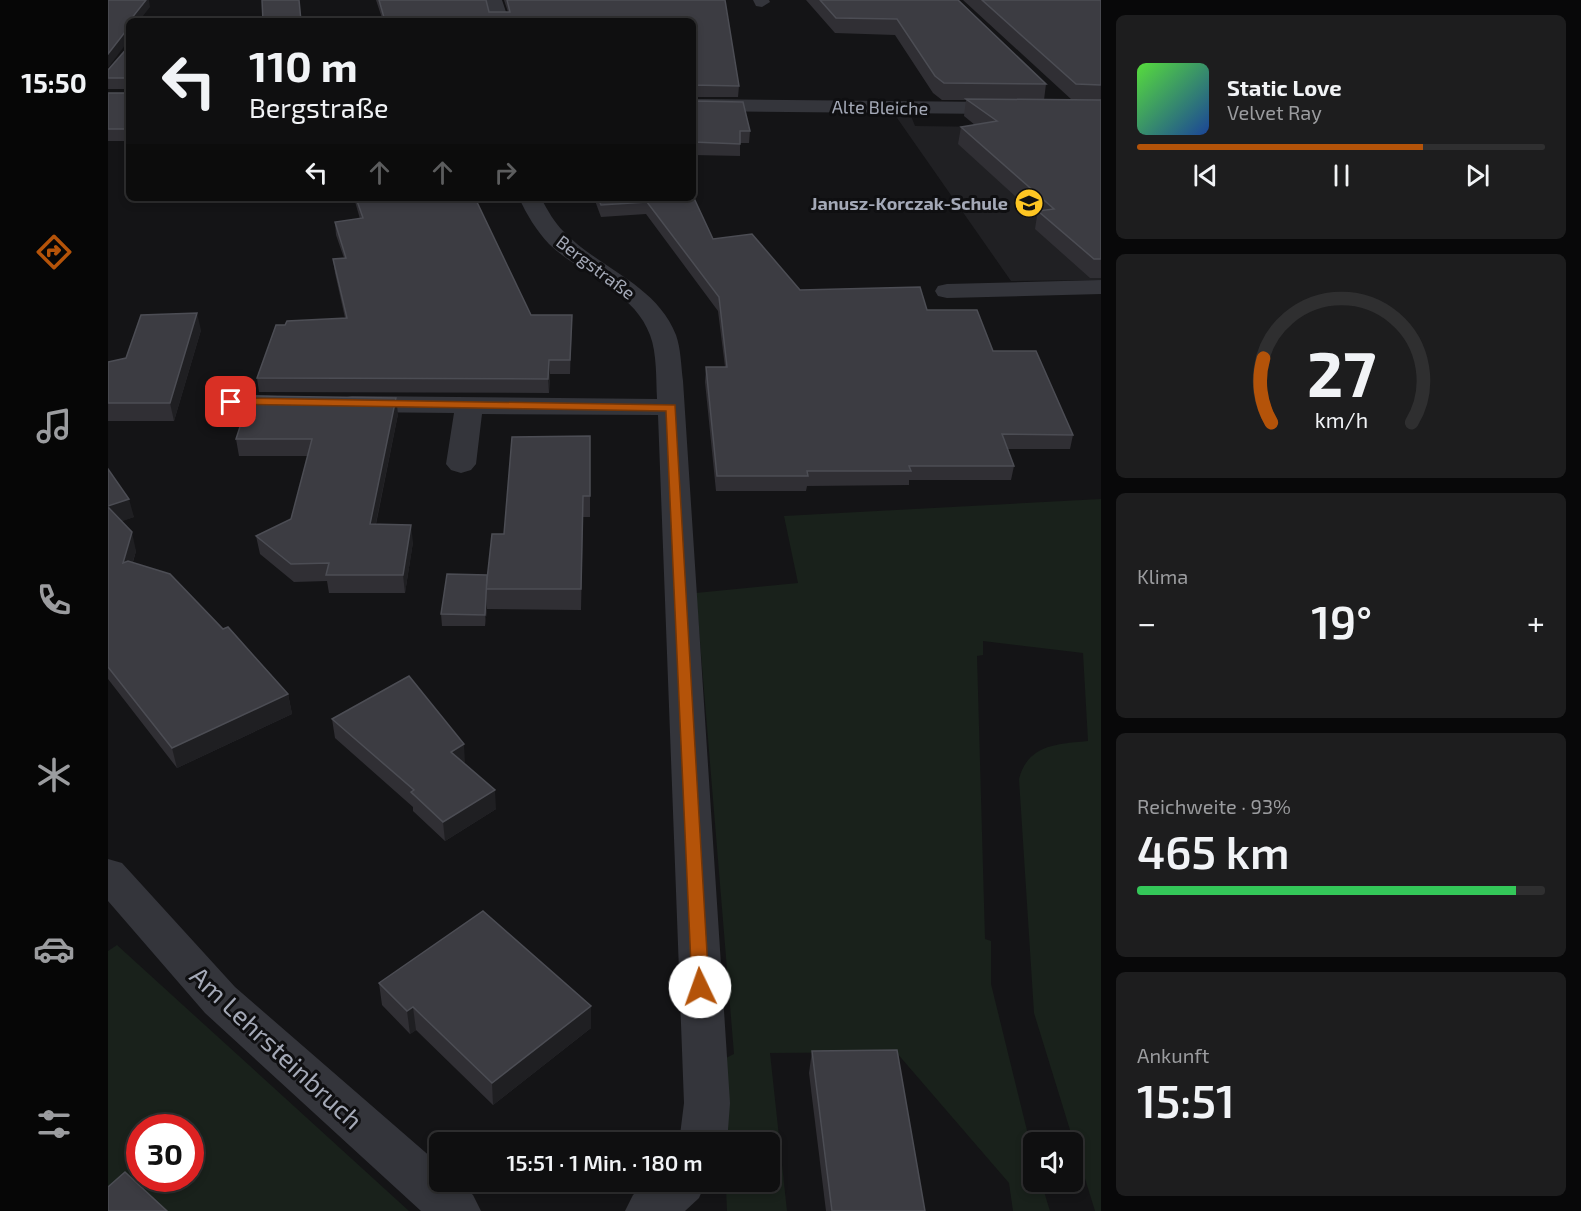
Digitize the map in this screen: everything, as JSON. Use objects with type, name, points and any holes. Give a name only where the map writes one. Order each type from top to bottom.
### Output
[{"type":"street","points":[[494,0],[499,18]]},
{"type":"street","points":[[1043,87],[1067,109]]},
{"type":"street","name":"Alte Bleiche","points":[[696,105],[1101,109]]},
{"type":"street","name":"Bergstraße","points":[[531,201],[537,214],[562,244],[642,303],[663,334],[671,407],[707,1103],[704,1132]]},
{"type":"street","points":[[947,291],[1101,287]]},
{"type":"street","points":[[231,402],[671,407]]},
{"type":"street","points":[[462,464],[469,405]]},
{"type":"street","name":"Am Lehrsteinbruch","points":[[108,874],[220,1000],[456,1211]]},
{"type":"street","points":[[650,1211],[671,1192]]},
{"type":"shaded area","name":"Janusz-Korczak-Schule","points":[[895,115],[911,116],[915,126],[988,127],[1101,115],[1101,280],[1011,281]]},
{"type":"shaded area","points":[[1101,499],[1101,1211],[1095,1211],[1083,1172],[1083,1132],[1071,1132],[1034,1013],[1019,779],[1023,767],[1037,752],[1055,745],[1088,741],[1083,653],[983,641],[983,655],[977,656],[985,939],[991,941],[991,984],[1027,1132],[1023,1132],[1023,1192],[1044,1192],[1050,1211],[1013,1211],[1009,1183],[896,1052],[770,1053],[778,1132],[721,1132],[726,1058],[734,1054],[696,593],[798,583],[784,516]]},
{"type":"shaded area","points":[[117,945],[409,1211],[108,1211],[108,951]]},
{"type":"shaded area","points":[[780,1146],[787,1211],[727,1211],[726,1192],[780,1192]]},
{"type":"building","points":[[108,0],[146,0],[132,18],[126,18],[126,31],[108,54]]},
{"type":"building","points":[[262,0],[299,0],[301,18],[263,18]]},
{"type":"building","points":[[379,0],[486,0],[489,12],[510,12],[507,0],[725,0],[739,86],[696,85],[696,18],[384,18]]},
{"type":"building","points":[[820,0],[958,0],[1046,84],[944,83],[935,76],[897,19],[836,18]]},
{"type":"building","points":[[982,0],[1101,0],[1101,85],[1076,84]]},
{"type":"building","points":[[126,49],[126,78],[108,78],[108,70]]},
{"type":"building","points":[[108,93],[126,93],[126,129],[108,129]]},
{"type":"building","points":[[966,99],[1101,100],[1101,259],[1094,259],[1038,211],[1054,209],[961,127],[997,121]]},
{"type":"building","points":[[696,101],[743,102],[750,131],[740,131],[740,144],[696,142]]},
{"type":"building","points":[[357,201],[476,201],[531,315],[572,315],[570,360],[549,360],[548,379],[257,378],[276,325],[285,325],[287,321],[347,318],[333,259],[346,258],[335,222],[363,218]]},
{"type":"building","points":[[599,201],[695,201],[713,239],[752,234],[800,290],[920,287],[927,310],[977,310],[993,351],[1036,351],[1073,435],[1002,434],[1014,466],[909,466],[911,471],[807,471],[808,476],[717,476],[706,367],[727,367],[719,297],[647,202],[601,205]]},
{"type":"building","points":[[197,313],[170,403],[108,403],[108,362],[126,358],[141,315]]},
{"type":"building","points":[[250,396],[396,398],[370,524],[411,525],[403,575],[326,575],[329,563],[291,564],[256,536],[291,519],[312,439],[236,439]]},
{"type":"building","points":[[590,436],[590,496],[583,496],[581,589],[486,589],[492,534],[504,534],[512,437]]},
{"type":"building","points":[[108,469],[129,499],[108,506]]},
{"type":"building","points":[[108,507],[132,532],[123,563],[128,561],[170,574],[223,629],[228,627],[288,694],[172,748],[108,667]]},
{"type":"building","points":[[447,574],[487,575],[485,615],[441,614]]},
{"type":"building","points":[[409,676],[464,744],[451,752],[495,790],[443,822],[411,792],[414,790],[332,719]]},
{"type":"building","points":[[483,911],[591,1006],[492,1083],[413,1007],[407,1011],[379,983]]},
{"type":"building","points":[[897,1050],[925,1211],[832,1211],[812,1051]]},
{"type":"building","points":[[125,1172],[126,1192],[147,1192],[167,1211],[108,1211],[108,1187]]},
{"type":"place","name":"Janusz-Korczak-Schule","points":[[1029,203]]},
{"type":"route","points":[[231,402],[671,407],[700,987]]}]
